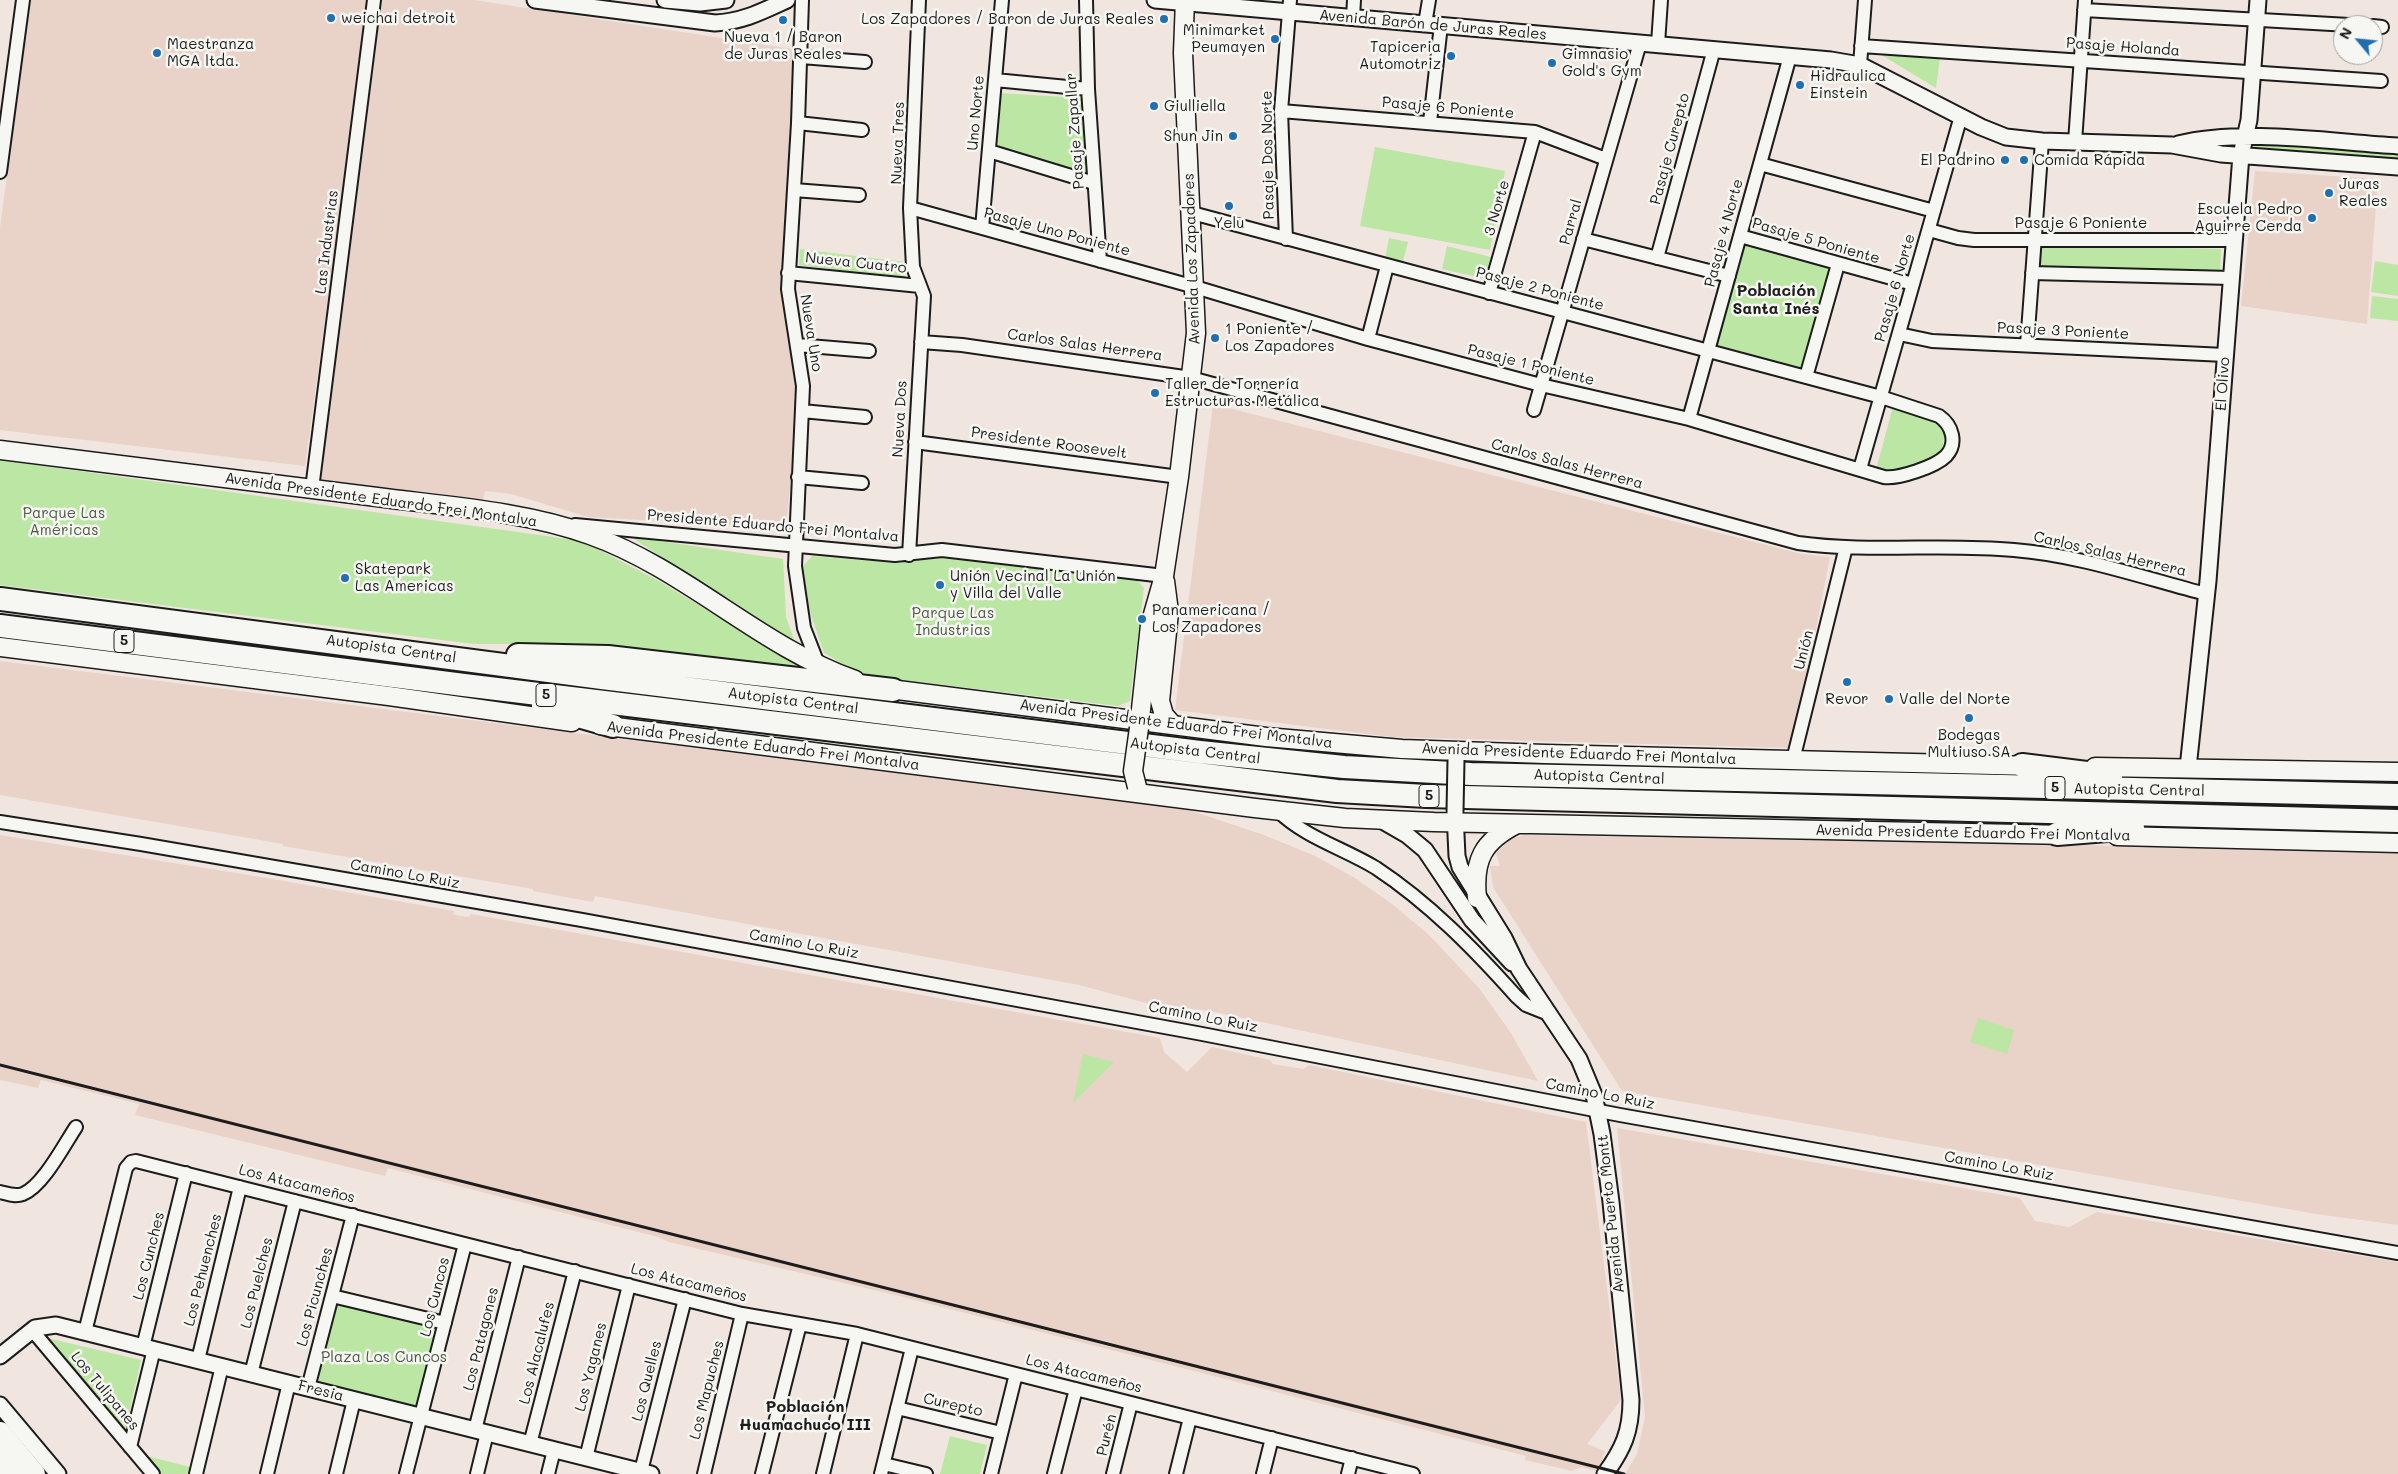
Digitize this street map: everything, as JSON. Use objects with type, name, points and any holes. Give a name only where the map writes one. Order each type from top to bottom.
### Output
[{"type":"highway","name":"Autopista Central","points":[[0,599],[1180,749],[1344,767],[1470,774],[2398,795]]},
{"type":"highway","name":"Autopista Central","points":[[0,626],[1260,783],[1365,793],[2398,821]]},
{"type":"highway","points":[[431,654],[600,656],[892,690]]},
{"type":"highway","points":[[464,685],[613,726]]},
{"type":"highway","points":[[2022,766],[2241,792]]},
{"type":"highway","points":[[2057,834],[2236,818]]},
{"type":"highway","points":[[0,1433],[34,1474]]},
{"type":"highway","points":[[0,1458],[13,1474]]},
{"type":"main road","name":"Avenida Los Zapadores","points":[[1142,791],[1133,774],[1150,626],[1164,576],[1179,476],[1196,333],[1192,213],[1183,52],[1185,1]]},
{"type":"main road","name":"Avenida Presidente Eduardo Frei Montalva","points":[[0,450],[492,512],[558,525],[592,535],[644,558],[771,640],[820,666],[858,681],[892,690],[1139,725],[1173,725],[1456,756],[1793,760],[2398,772]]},
{"type":"main road","name":"Avenida Los Zapadores","points":[[1164,576],[1169,612],[1160,701],[1164,715],[1173,725]]},
{"type":"main road","name":"Avenida Presidente Eduardo Frei Montalva","points":[[0,647],[613,726],[1142,791],[1278,811],[1382,820],[1455,817],[1520,823],[2398,843]]},
{"type":"main road","points":[[1477,898],[1476,870],[1484,849],[1504,831],[1520,823]]},
{"type":"street","points":[[0,172],[4,120],[23,0]]},
{"type":"street","name":"Las Industrias","points":[[312,488],[374,0]]},
{"type":"street","points":[[535,0],[685,20],[731,22],[748,18],[787,0]]},
{"type":"street","points":[[665,0],[726,0]]},
{"type":"street","name":"Nueva Uno","points":[[802,0],[798,123],[788,273],[788,289],[803,386],[794,546],[804,628],[810,648],[820,666]]},
{"type":"street","name":"Nueva Tres","points":[[920,0],[910,208],[914,267],[920,286]]},
{"type":"street","name":"Uno Norte","points":[[982,228],[1002,0]]},
{"type":"street","name":"Pasaje Zapallar","points":[[1086,0],[1088,89],[1100,260]]},
{"type":"street","name":"Avenida Barón de Juras Reales","points":[[1156,0],[1290,6],[1353,18],[1790,56],[1860,65],[1996,134],[2042,141],[2172,145],[2208,152],[2398,167]]},
{"type":"street","points":[[1353,18],[1354,0]]},
{"type":"street","points":[[1426,24],[1429,0]]},
{"type":"street","points":[[1658,44],[1661,0]]},
{"type":"street","points":[[1860,65],[1865,0]]},
{"type":"street","name":"El Olivo","points":[[2188,768],[2206,594],[2241,155],[2253,72],[2258,0]]},
{"type":"street","points":[[685,20],[688,1]]},
{"type":"street","points":[[2075,142],[2085,5],[2257,20],[2333,24]]},
{"type":"street","name":"Pasaje Dos Norte","points":[[1286,238],[1282,111],[1290,6]]},
{"type":"street","points":[[1430,122],[1441,25]]},
{"type":"street","name":"Parral","points":[[1534,410],[1640,43]]},
{"type":"street","name":"Pasaje Holanda","points":[[1862,46],[2381,81]]},
{"type":"street","name":"Pasaje Curepto","points":[[1657,258],[1714,50]]},
{"type":"street","name":"Pasaje 4 Norte","points":[[1689,419],[1790,56]]},
{"type":"street","points":[[801,57],[865,62]]},
{"type":"street","points":[[995,80],[1088,89]]},
{"type":"street","name":"Pasaje 6 Poniente","points":[[1282,111],[1535,132],[1606,159]]},
{"type":"street","name":"Pasaje 6 Norte","points":[[1860,469],[1961,116]]},
{"type":"street","points":[[798,123],[862,130]]},
{"type":"street","name":"3 Norte","points":[[1490,293],[1535,132]]},
{"type":"street","name":"Avenida Barón de Juras Reales","points":[[2172,145],[2197,140],[2245,136],[2398,146]]},
{"type":"street","points":[[2027,345],[2042,141]]},
{"type":"street","points":[[989,152],[1094,183]]},
{"type":"street","points":[[1760,164],[1934,210]]},
{"type":"street","points":[[794,190],[859,195]]},
{"type":"street","name":"Pasaje Uno Poniente","points":[[910,208],[1195,287]]},
{"type":"street","name":"Pasaje 2 Poniente","points":[[1192,213],[1881,397],[1939,416],[1947,421],[1951,428],[1952,442],[1946,456],[1928,467],[1890,478],[1860,469]]},
{"type":"street","name":"Pasaje 6 Poniente","points":[[1929,230],[1964,239],[2234,240]]},
{"type":"street","name":"Pasaje 5 Poniente","points":[[1740,236],[1913,284]]},
{"type":"street","points":[[1583,239],[1729,276]]},
{"type":"street","points":[[1806,377],[1838,264]]},
{"type":"street","points":[[1368,339],[1388,266]]},
{"type":"street","name":"Nueva Cuatro","points":[[788,273],[920,286]]},
{"type":"street","points":[[2032,273],[2231,278]]},
{"type":"street","name":"Nueva Dos","points":[[909,555],[924,296],[920,286]]},
{"type":"street","name":"Pasaje 1 Poniente","points":[[1195,287],[1368,339],[1541,385],[1689,419],[1860,469]]},
{"type":"street","name":"Pasaje 3 Poniente","points":[[1899,334],[1932,341],[2225,355]]},
{"type":"street","name":"Carlos Salas Herrera","points":[[921,342],[972,347],[1191,378],[1798,543],[1846,548],[2000,549],[2029,551],[2059,556],[2206,594]]},
{"type":"street","points":[[797,345],[869,351]]},
{"type":"street","points":[[802,411],[865,417]]},
{"type":"street","name":"Presidente Roosevelt","points":[[915,442],[1179,476]]},
{"type":"street","points":[[798,477],[862,483]]},
{"type":"street","name":"Presidente Eduardo Frei Montalva","points":[[558,525],[607,527],[794,546],[909,555],[942,550],[1164,576]]},
{"type":"street","name":"Unión","points":[[1793,760],[1846,548]]},
{"type":"street","name":"Avenida Puerto Montt","points":[[1456,756],[1455,817],[1457,856],[1460,868],[1477,898],[1504,938],[1519,969]]},
{"type":"street","points":[[1278,811],[1306,833],[1369,864],[1408,890],[1459,935],[1526,1005],[1551,1015]]},
{"type":"street","name":"Avenida Puerto Montt","points":[[1382,820],[1407,835],[1424,850],[1472,920],[1519,969],[1551,1015],[1582,1065],[1599,1111],[1611,1202],[1631,1400],[1627,1436],[1605,1474]]},
{"type":"street","name":"Camino Lo Ruiz","points":[[0,822],[141,844],[610,925],[1187,1031],[1599,1111],[2398,1253]]},
{"type":"street","points":[[0,1192],[17,1195],[30,1190],[49,1168],[76,1127]]},
{"type":"street","name":"Los Atacameños","points":[[85,1332],[128,1164],[136,1161],[742,1314],[857,1334],[1413,1474]]},
{"type":"street","name":"Los Cunches","points":[[130,1447],[148,1348],[186,1173]]},
{"type":"street","name":"Los Pehuenches","points":[[198,1360],[240,1187]]},
{"type":"street","name":"Los Puelches","points":[[251,1374],[295,1201]]},
{"type":"street","name":"Los Picunches","points":[[308,1388],[353,1215]]},
{"type":"street","name":"Los Cuncos","points":[[406,1474],[466,1244]]},
{"type":"street","name":"Los Patagones","points":[[477,1474],[481,1431],[519,1257]]},
{"type":"street","name":"Los Alacalufes","points":[[530,1444],[575,1271]]},
{"type":"street","name":"Los Yaganes","points":[[586,1458],[629,1285]]},
{"type":"street","points":[[332,1296],[445,1323]]},
{"type":"street","name":"Los Quelles","points":[[646,1473],[685,1299]]},
{"type":"street","name":"Los Mapuches","points":[[704,1474],[742,1314]]},
{"type":"street","name":"Fresia","points":[[0,1356],[32,1330],[50,1324],[646,1473]]},
{"type":"street","points":[[762,1474],[800,1324]]},
{"type":"street","name":"Los Tulipanes","points":[[32,1330],[153,1474]]},
{"type":"street","points":[[823,1474],[857,1334]]},
{"type":"street","points":[[912,1348],[882,1469],[926,1474]]},
{"type":"street","points":[[196,1474],[222,1366]]},
{"type":"street","points":[[991,1474],[1016,1374]]},
{"type":"street","points":[[267,1474],[289,1383]]},
{"type":"street","points":[[1054,1474],[1076,1389]]},
{"type":"street","points":[[336,1474],[354,1400]]},
{"type":"street","name":"Purén","points":[[1113,1474],[1131,1403]]},
{"type":"street","points":[[0,1405],[58,1474]]},
{"type":"street","name":"Curepto","points":[[897,1408],[1001,1433]]},
{"type":"street","points":[[1176,1474],[1190,1418]]},
{"type":"street","points":[[1264,1474],[1272,1438]]},
{"type":"street","points":[[548,1474],[554,1450]]},
{"type":"street","points":[[1348,1474],[1352,1458]]},
{"type":"shaded area","points":[[30,0],[369,0],[305,466],[0,430],[0,228]]},
{"type":"shaded area","points":[[379,0],[474,0],[799,50],[781,279],[798,403],[786,528],[588,517],[511,494],[485,491],[483,500],[318,479]]},
{"type":"shaded area","name":"Escuela Pedro Aguirre Cerda","points":[[2255,171],[2378,179],[2367,324],[2241,306]]},
{"type":"shaded area","points":[[1213,404],[1802,554],[1830,557],[1793,748],[1392,737],[1175,710]]},
{"type":"shaded area","points":[[0,661],[1189,810],[1264,835],[1315,856],[1355,878],[1392,904],[1428,934],[1479,988],[1511,1033],[1538,1081],[1210,1011],[1150,1004],[1079,985],[595,896],[593,902],[533,891],[533,889],[0,795]]},
{"type":"shaded area","points":[[0,835],[267,878],[454,911],[453,914],[460,916],[469,917],[471,914],[1160,1038],[1164,1052],[1187,1072],[1212,1047],[1270,1060],[1273,1064],[1303,1069],[1309,1065],[1586,1122],[1621,1400],[1587,1444],[1605,1451],[1601,1463],[1596,1471],[1581,1467],[1572,1471],[1525,1460],[1526,1456],[891,1294],[669,1242],[658,1237],[388,1168],[385,1176],[135,1115],[139,1104],[107,1096],[41,1080],[38,1088],[0,1080]]},
{"type":"shaded area","points":[[1524,835],[2398,851],[2398,1225],[2316,1214],[1622,1091],[1493,887],[1490,866],[1500,866],[1496,853],[1511,839]]},
{"type":"shaded area","points":[[1617,1128],[2020,1198],[2035,1221],[2069,1227],[2097,1212],[2398,1262],[2398,1474],[1625,1474],[1637,1454],[1645,1417]]},
{"type":"green space","points":[[1875,51],[1940,58],[1936,88]]},
{"type":"green space","points":[[999,93],[1081,98],[1086,175],[994,149]]},
{"type":"green space","points":[[2251,143],[2398,151],[2398,162],[2249,152]]},
{"type":"green space","points":[[1375,147],[1505,171],[1490,250],[1360,226]]},
{"type":"green space","points":[[1389,238],[1408,242],[1403,261],[1385,258]]},
{"type":"green space","points":[[1743,241],[1833,267],[1803,369],[1714,344]]},
{"type":"green space","points":[[2039,245],[2221,249],[2220,274],[2040,266]]},
{"type":"green space","points":[[1447,246],[1491,257],[1486,279],[1442,269]]},
{"type":"green space","points":[[800,249],[905,262],[904,279],[799,265]]},
{"type":"green space","points":[[2375,261],[2398,265],[2398,296],[2371,292]]},
{"type":"green space","points":[[2372,296],[2398,299],[2398,321],[2370,318]]},
{"type":"green space","points":[[1893,406],[1941,422],[1945,433],[1941,454],[1927,465],[1894,475],[1876,470]]},
{"type":"green space","name":"Parque Las Américas","points":[[0,460],[582,541],[659,581],[804,669],[597,644],[474,644],[0,585]]},
{"type":"green space","points":[[631,537],[783,559],[786,617],[796,645]]},
{"type":"green space","name":"Parque Las Industrias","points":[[812,556],[896,563],[949,556],[1136,579],[1144,588],[1130,701],[1118,706],[861,675],[824,653],[810,612],[803,566]]},
{"type":"green space","points":[[1978,1018],[2014,1030],[2007,1054],[1970,1042]]},
{"type":"green space","points":[[1083,1054],[1114,1062],[1073,1103]]},
{"type":"green space","name":"Plaza Los Cuncos","points":[[334,1299],[442,1324],[419,1412],[311,1385]]},
{"type":"green space","points":[[47,1338],[141,1360],[125,1431]]},
{"type":"green space","points":[[950,1436],[987,1445],[980,1474],[940,1474]]},
{"type":"green space","points":[[143,1455],[190,1467],[188,1474],[160,1474]]},
{"type":"railway","points":[[0,1065],[1624,1474]]},
{"type":"place","name":"weichai detroit","points":[[331,18]]},
{"type":"place","name":"Los Zapadores / Baron de Juras Reales","points":[[1164,19]]},
{"type":"place","name":"Nueva 1 / Baron de Juras Reales","points":[[783,20]]},
{"type":"place","name":"Minimarket Peumayen","points":[[1275,39]]},
{"type":"place","name":"Maestranza MGA ltda.","points":[[157,53]]},
{"type":"place","name":"Tapiceria Automotriz","points":[[1451,56]]},
{"type":"place","name":"Gimnasio Gold's Gym","points":[[1552,63]]},
{"type":"place","name":"Hidraulica Einstein","points":[[1800,85]]},
{"type":"place","name":"Giulliella","points":[[1154,106]]},
{"type":"place","name":"Shun Jin","points":[[1233,136]]},
{"type":"place","name":"El Padrino","points":[[2005,160]]},
{"type":"place","name":"Comida Rápida","points":[[2024,160]]},
{"type":"place","name":"Juras Reales","points":[[2329,193]]},
{"type":"place","name":"Yelu","points":[[1229,206]]},
{"type":"place","name":"Escuela Pedro Aguirre Cerda","points":[[2312,218]]},
{"type":"place","name":"1 Poniente / Los Zapadores","points":[[1215,338]]},
{"type":"place","name":"Taller de Tornería Estructuras Metálica","points":[[1155,393]]},
{"type":"place","name":"Skatepark Las Americas","points":[[345,578]]},
{"type":"place","name":"Unión Vecinal La Unión y Villa del Valle","points":[[940,585]]},
{"type":"place","name":"Panamericana / Los Zapadores","points":[[1142,619]]},
{"type":"place","name":"Revor","points":[[1847,682]]},
{"type":"place","name":"Valle del Norte","points":[[1889,699]]},
{"type":"place","name":"Bodegas Multiuso SA","points":[[1969,718]]},
{"type":"district","name":"Población Santa Inés","points":[[1776,300]]},
{"type":"district","name":"Población Huamachuco III","points":[[805,1416]]}]
